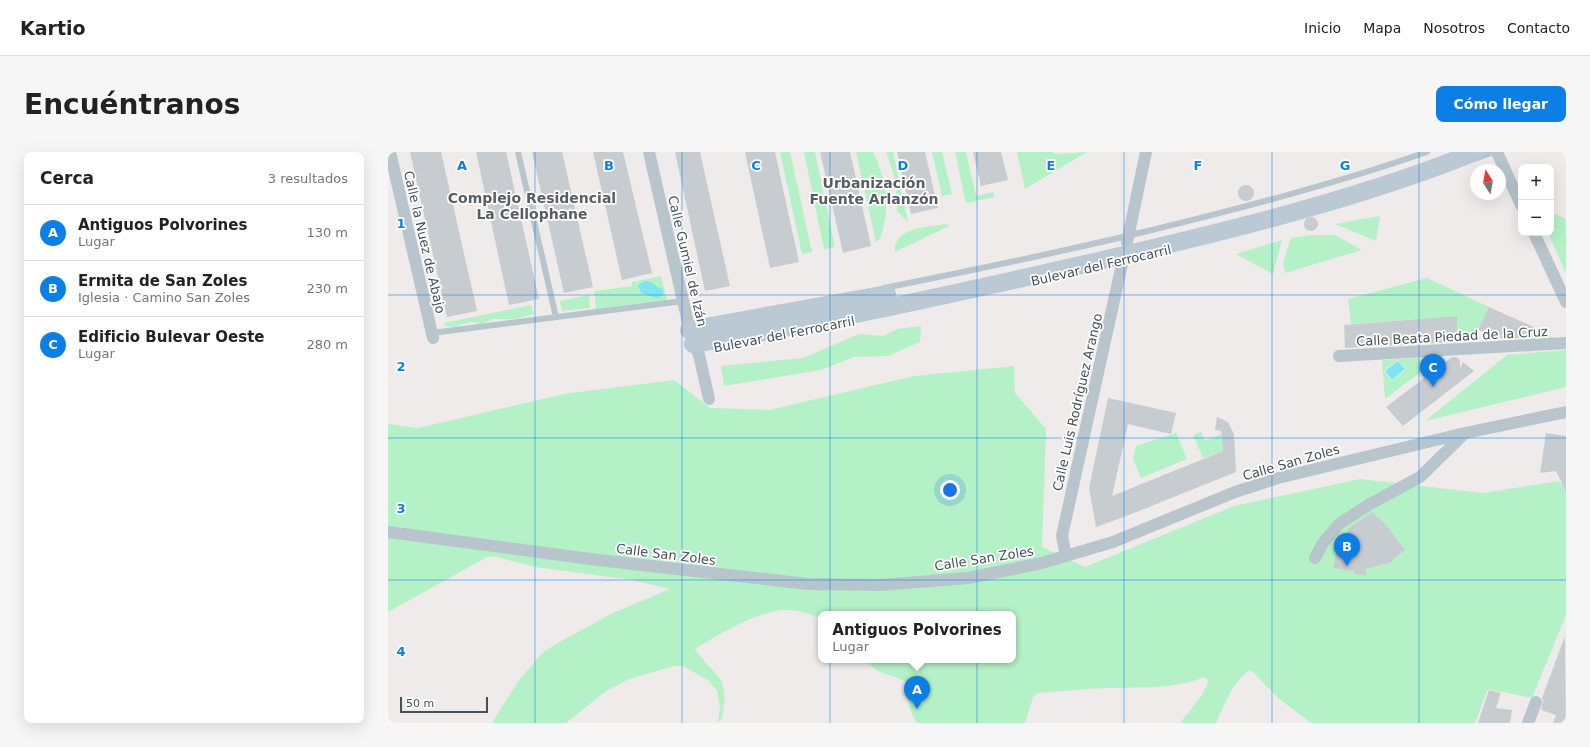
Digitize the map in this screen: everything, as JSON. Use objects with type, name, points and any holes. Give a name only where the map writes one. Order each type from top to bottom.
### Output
[{"type":"main road","name":"Bulevar del Ferrocarril","points":[[1126,248],[1345,187],[1446,152]]},
{"type":"main road","name":"Bulevar del Ferrocarril","points":[[697,339],[940,296],[1126,248],[1361,192],[1476,152]]},
{"type":"street","name":"Calle la Nuez de Abajo","points":[[390,152],[432,336]]},
{"type":"street","name":"Calle Gumiel de Izán","points":[[649,152],[683,301],[697,339],[709,399]]},
{"type":"street","name":"Calle Luis Rodríguez Arango","points":[[1066,556],[1062,536],[1146,152]]},
{"type":"street","points":[[1495,152],[1519,200]]},
{"type":"street","points":[[1535,236],[1566,302]]},
{"type":"street","name":"Calle Beata Piedad de la Cruz","points":[[1339,356],[1492,346],[1510,348],[1566,343]]},
{"type":"street","points":[[1498,357],[1510,348]]},
{"type":"street","name":"Calle San Zoles","points":[[388,532],[629,564],[775,581],[836,586],[881,585],[968,578],[1066,556],[1113,542],[1235,492],[1278,478],[1465,433],[1566,412]]},
{"type":"street","points":[[1315,558],[1323,543],[1339,524],[1370,504],[1420,477],[1465,433]]},
{"type":"street","points":[[1528,723],[1536,702]]},
{"type":"lane","points":[[518,152],[556,317]]},
{"type":"lane","name":"Bulevar del Ferrocarril","points":[[1126,248],[1259,204],[1352,178],[1427,152]]},
{"type":"lane","name":"Bulevar del Ferrocarril","points":[[1126,248],[1248,230],[1363,198],[1495,152]]},
{"type":"lane","points":[[432,336],[556,317],[683,301]]},
{"type":"green space","points":[[780,152],[790,152],[812,252],[802,254]]},
{"type":"green space","points":[[804,152],[815,152],[835,247],[824,249]]},
{"type":"green space","points":[[856,152],[873,152],[881,170],[885,189],[886,209],[881,236],[876,242]]},
{"type":"green space","points":[[886,152],[893,152],[908,222],[897,211],[895,181]]},
{"type":"green space","points":[[932,152],[942,152],[952,194],[942,196]]},
{"type":"green space","points":[[955,152],[966,152],[976,196],[993,192],[995,197],[966,203]]},
{"type":"green space","points":[[1017,152],[1053,152],[1054,154],[1087,152],[1025,189]]},
{"type":"green space","points":[[1554,213],[1566,219],[1566,273],[1549,236],[1554,236]]},
{"type":"green space","points":[[1380,216],[1376,241],[1335,224]]},
{"type":"green space","points":[[946,224],[949,226],[895,252],[896,244],[906,233],[921,228]]},
{"type":"green space","points":[[1313,235],[1335,235],[1362,250],[1285,273],[1283,263],[1291,238]]},
{"type":"green space","points":[[1282,240],[1273,274],[1236,254]]},
{"type":"green space","points":[[661,276],[667,300],[596,309],[594,291],[632,286],[632,282]]},
{"type":"green space","points":[[1427,278],[1489,307],[1478,330],[1458,340],[1457,316],[1351,324],[1348,299]]},
{"type":"green space","points":[[589,295],[590,308],[562,311],[560,301]]},
{"type":"green space","points":[[531,305],[534,314],[517,319],[493,319],[481,324],[471,322],[453,327],[445,326],[444,323]]},
{"type":"green space","points":[[921,326],[920,342],[888,356],[854,357],[821,370],[724,386],[721,366],[803,358],[859,334],[883,336],[897,329]]},
{"type":"green space","points":[[1534,327],[1557,340],[1521,338]]},
{"type":"green space","points":[[1566,350],[1566,387],[1425,421],[1507,355]]},
{"type":"green space","points":[[1418,358],[1426,368],[1385,399],[1382,360]],"holes":[[[1398,360],[1406,369],[1392,381],[1384,371]]]},
{"type":"green space","points":[[1014,366],[1015,393],[1046,429],[1042,547],[1085,567],[1234,506],[1360,479],[1483,493],[1559,481],[1566,489],[1566,615],[1532,698],[1488,689],[1475,723],[1311,723],[1278,698],[1251,670],[1239,679],[1234,686],[1216,723],[1180,723],[1202,695],[1209,681],[1204,677],[1181,684],[1168,686],[1143,688],[1097,688],[1038,693],[1033,697],[1025,723],[917,723],[908,703],[911,690],[909,685],[897,677],[880,672],[870,663],[1016,663],[1016,611],[818,611],[818,617],[799,611],[782,610],[755,617],[724,632],[695,649],[720,679],[723,685],[724,704],[722,719],[718,722],[720,706],[717,691],[708,680],[683,666],[674,666],[629,679],[606,691],[566,723],[492,723],[519,680],[543,652],[613,613],[670,589],[632,580],[535,567],[493,556],[487,557],[388,612],[388,424],[418,428],[564,394],[674,380],[710,408],[769,410],[914,376]]},
{"type":"green space","points":[[1201,432],[1205,441],[1221,434],[1223,451],[1203,458],[1193,435]]},
{"type":"green space","points":[[1176,433],[1187,459],[1141,478],[1133,459],[1136,446]]},
{"type":"water","points":[[645,281],[650,282],[662,289],[664,295],[657,298],[641,293],[638,285]]},
{"type":"water","points":[[1398,361],[1405,369],[1392,380],[1385,371]]},
{"type":"building","points":[[410,152],[441,152],[477,311],[447,317]]},
{"type":"building","points":[[476,152],[506,152],[539,299],[509,305]]},
{"type":"building","points":[[532,152],[562,152],[593,287],[564,293]]},
{"type":"building","points":[[593,152],[623,152],[652,273],[622,280]]},
{"type":"building","points":[[675,152],[700,152],[730,286],[705,291]]},
{"type":"building","points":[[745,152],[775,152],[799,262],[770,268]]},
{"type":"building","points":[[820,152],[850,152],[871,246],[843,253]]},
{"type":"building","points":[[897,152],[925,152],[938,208],[911,214]]},
{"type":"building","points":[[973,152],[1001,152],[1008,180],[981,186]]},
{"type":"building","points":[[1246,185],[1253,190],[1254,193],[1249,200],[1246,201],[1239,196],[1238,193],[1243,186]]},
{"type":"building","points":[[1311,217],[1316,219],[1318,224],[1316,229],[1311,231],[1306,229],[1304,224],[1306,219]]},
{"type":"building","points":[[1489,307],[1534,327],[1521,338],[1504,339],[1478,330]]},
{"type":"building","points":[[1457,316],[1458,342],[1345,348],[1344,325]]},
{"type":"building","points":[[1452,357],[1456,357],[1460,360],[1460,368],[1463,362],[1474,371],[1403,426],[1386,407]]},
{"type":"building","points":[[1108,398],[1176,413],[1171,434],[1128,424],[1112,496],[1223,451],[1221,431],[1215,430],[1217,417],[1228,422],[1234,434],[1236,472],[1096,527],[1089,488]]},
{"type":"building","points":[[1546,433],[1566,436],[1566,492],[1556,471],[1540,473]]},
{"type":"building","points":[[1372,512],[1386,525],[1405,550],[1392,560],[1392,562],[1365,569],[1367,575],[1354,574],[1354,571],[1333,568],[1336,555],[1349,528]]},
{"type":"building","points":[[1565,636],[1566,723],[1553,723],[1556,715],[1541,710],[1543,701],[1542,698]]},
{"type":"building","points":[[1489,690],[1501,693],[1496,708],[1512,710],[1510,723],[1478,723]]},
{"type":"place","name":"Edificio Bulevar Oeste","points":[[1433,387]]},
{"type":"place","name":"Ermita de San Zoles","points":[[1347,566]]},
{"type":"place","name":"Antiguos Polvorines","points":[[917,709]]},
{"type":"district","name":"Urbanización Fuente Arlanzón","points":[[874,192]]},
{"type":"district","name":"Complejo Residencial La Cellophane","points":[[532,206]]}]
